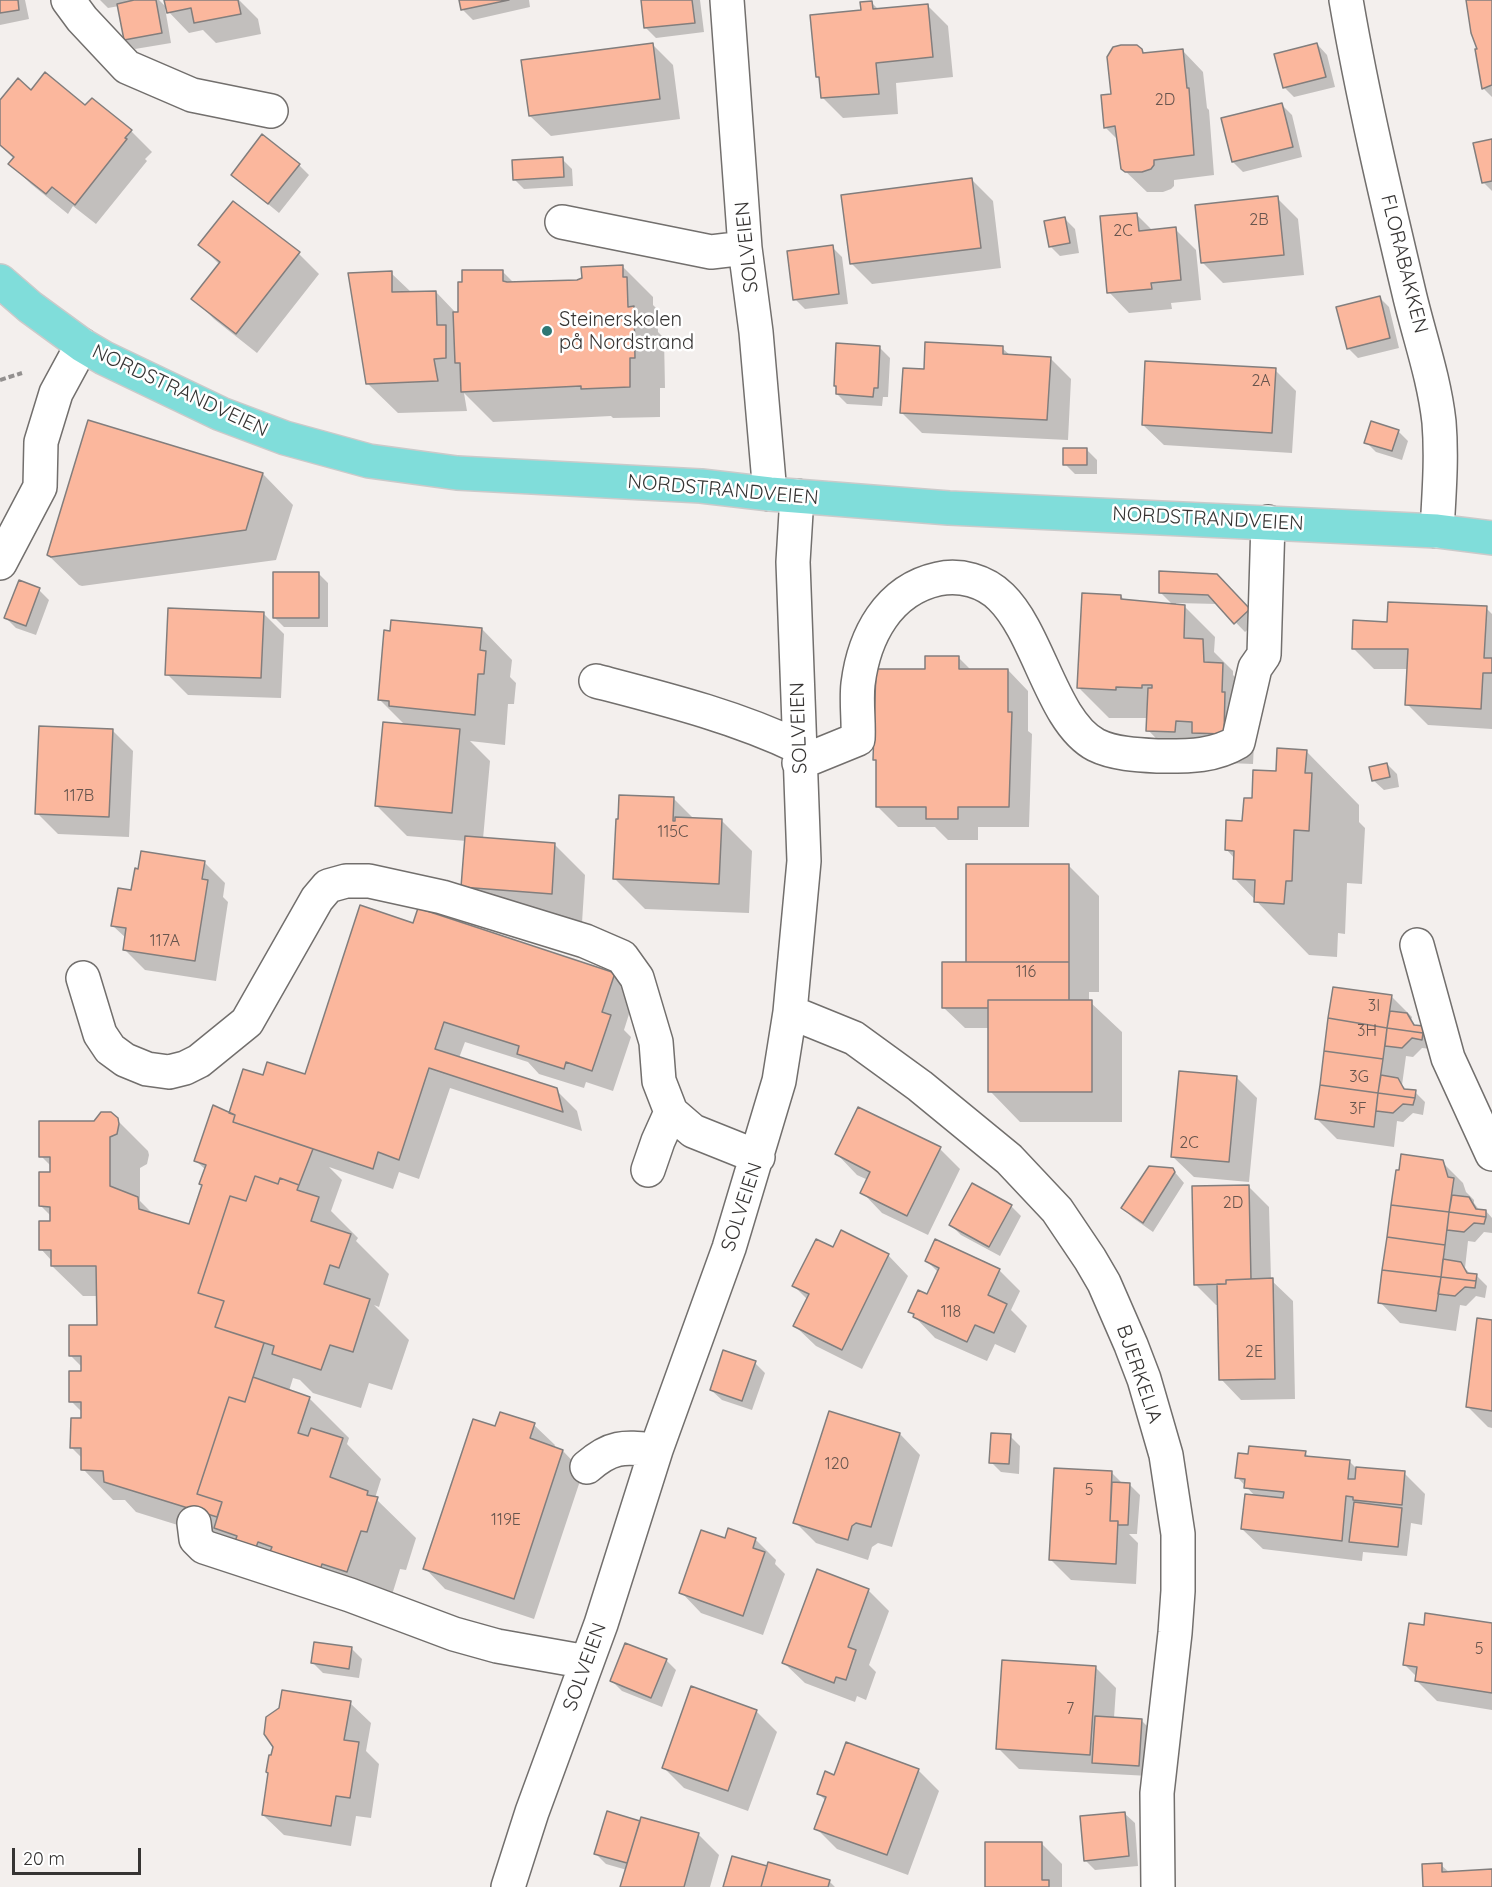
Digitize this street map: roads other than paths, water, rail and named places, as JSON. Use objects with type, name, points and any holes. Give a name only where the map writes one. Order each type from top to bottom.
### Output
[{"type":"main road","name":"NORDSTRANDVEIEN","points":[[0,281],[82,345],[114,363],[220,414],[285,438],[369,461],[457,473],[701,486],[784,495],[949,507],[1437,531],[1492,538]]},
{"type":"street","points":[[68,0],[82,19],[127,67],[192,95],[271,111]]},
{"type":"street","name":"SOLVEIEN","points":[[508,1887],[532,1812],[604,1613],[656,1450],[729,1248],[779,1081],[790,1012],[804,861],[793,562],[756,332],[745,248],[727,0]]},
{"type":"street","name":"FLORABAKKEN","points":[[1346,0],[1375,147],[1433,384],[1439,422],[1441,466],[1437,531]]},
{"type":"street","points":[[562,222],[711,252],[745,248]]},
{"type":"street","points":[[0,563],[40,487],[41,442],[56,393],[82,345]]},
{"type":"street","points":[[596,681],[765,731],[799,755],[858,739],[858,686],[863,659],[872,633],[884,613],[902,594],[919,584],[953,577],[967,578],[1000,595],[1018,617],[1063,711],[1095,745],[1142,755],[1203,755],[1226,750],[1238,742],[1256,668],[1264,655],[1269,522]]},
{"type":"street","points":[[83,978],[100,1034],[110,1049],[124,1060],[147,1070],[170,1072],[199,1061],[247,1022],[317,899],[328,886],[346,881],[369,881],[442,897],[585,941],[622,957],[637,978],[656,1042],[659,1081],[671,1112],[693,1131],[758,1157]]},
{"type":"street","points":[[1417,945],[1448,1058],[1492,1154]]},
{"type":"street","name":"BJERKELIA","points":[[790,1012],[854,1038],[920,1086],[1009,1159],[1056,1210],[1080,1243],[1104,1283],[1131,1345],[1144,1379],[1166,1455],[1178,1534],[1175,1633],[1157,1793],[1158,1887]]},
{"type":"street","points":[[648,1170],[671,1112]]},
{"type":"street","points":[[587,1467],[601,1455],[613,1450],[628,1448],[656,1450]]},
{"type":"street","points":[[194,1523],[196,1539],[204,1547],[350,1595],[454,1634],[533,1641],[586,1662]]},
{"type":"place","name":"Steinerskolen på Nordstrand","points":[[547,331]]}]
